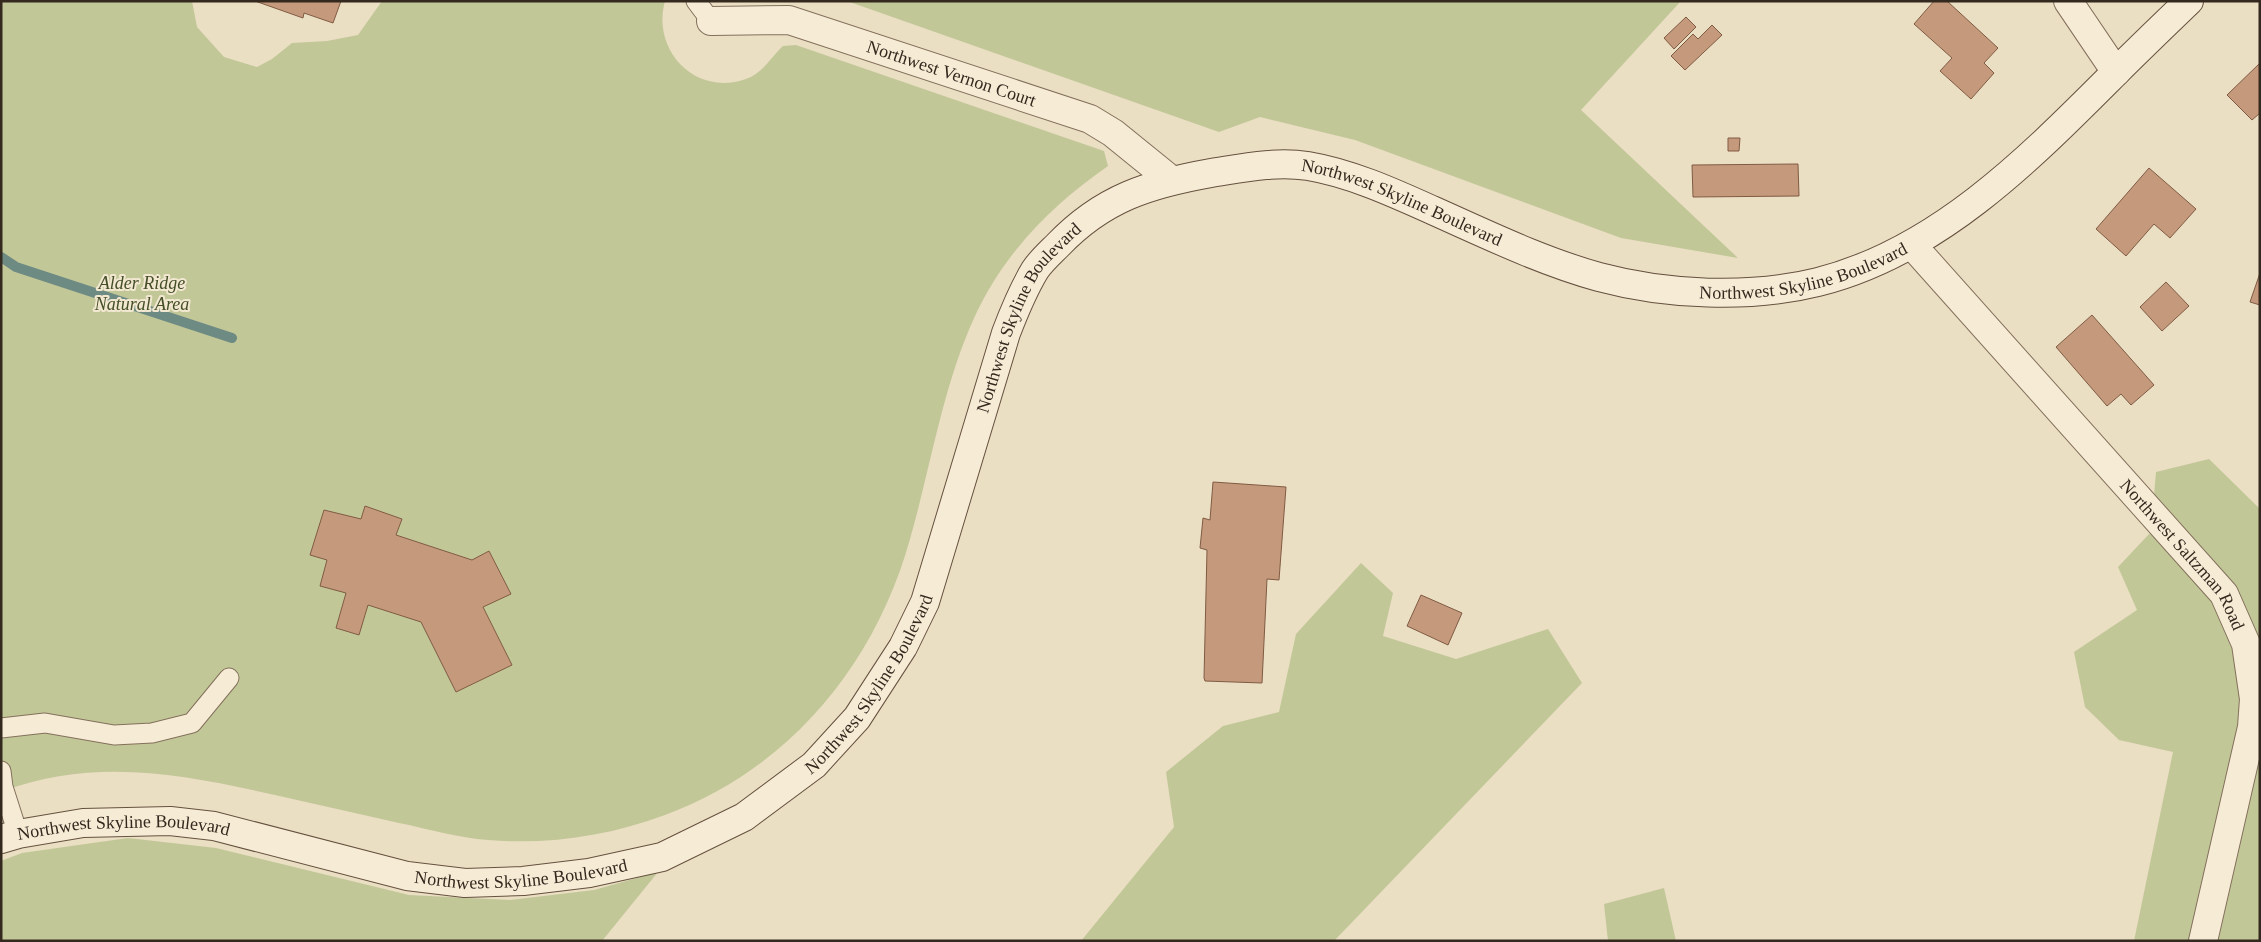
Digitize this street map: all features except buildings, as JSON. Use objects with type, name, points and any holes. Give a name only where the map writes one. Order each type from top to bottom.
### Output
[{"type":"main road","points":[[2068,1],[2116,72]]},
{"type":"main road","name":"Northwest Skyline Boulevard","points":[[10,836],[83,823],[170,821],[214,826],[407,876],[465,883],[523,881],[580,874],[662,857],[744,817],[814,765],[857,718],[903,646],[925,602],[1006,333],[1019,300],[1037,267],[1073,228],[1106,206],[1131,194],[1171,180],[1272,164],[1308,166],[1394,193],[1537,255],[1597,276],[1641,286],[1693,292],[1762,290],[1816,283],[1861,269],[1912,245],[1960,212],[2009,174],[2064,124],[2189,1]]},
{"type":"main road","name":"Northwest Vernon Court","points":[[704,11],[790,20],[1090,119],[1113,133],[1171,180]]},
{"type":"main road","name":"Northwest Saltzman Road","points":[[1912,245],[2224,594],[2246,644],[2254,699],[2252,727],[2203,941]]},
{"type":"lane","points":[[1,728],[45,723],[114,735],[152,733],[192,723],[229,678]]},
{"type":"lane","points":[[1,771],[10,836]]},
{"type":"green space","name":"Alder Ridge Natural Area","points":[[1,1],[192,1],[197,27],[224,57],[257,67],[272,59],[292,43],[327,41],[358,35],[382,1],[665,1],[662,19],[665,37],[671,52],[681,66],[695,75],[710,81],[728,83],[746,79],[758,73],[783,46],[796,45],[1104,151],[1108,166],[1068,197],[1031,232],[1000,271],[975,316],[954,370],[938,426],[918,511],[895,585],[874,629],[850,670],[821,707],[788,741],[751,770],[710,795],[665,815],[622,828],[556,840],[511,841],[477,839],[455,835],[240,787],[171,776],[104,772],[70,775],[36,781],[1,792]]},
{"type":"green space","points":[[847,1],[1681,1],[1581,110],[1738,258],[1621,238],[1355,140],[1260,117],[1219,132]]},
{"type":"green space","points":[[2209,459],[2260,509],[2260,941],[2134,941],[2173,752],[2119,740],[2085,707],[2074,652],[2137,610],[2118,567],[2151,532],[2156,472]]},
{"type":"green space","points":[[1361,563],[1393,593],[1383,636],[1456,659],[1548,629],[1582,683],[1334,941],[1081,941],[1174,827],[1166,772],[1223,726],[1279,712],[1296,634]]},
{"type":"green space","points":[[128,838],[216,848],[409,895],[510,900],[594,890],[658,872],[602,941],[1,941],[1,861],[22,853]]},
{"type":"green space","points":[[1664,888],[1676,941],[1608,941],[1604,904]]},
{"type":"waterway","points":[[1,257],[16,267],[232,338]]}]
